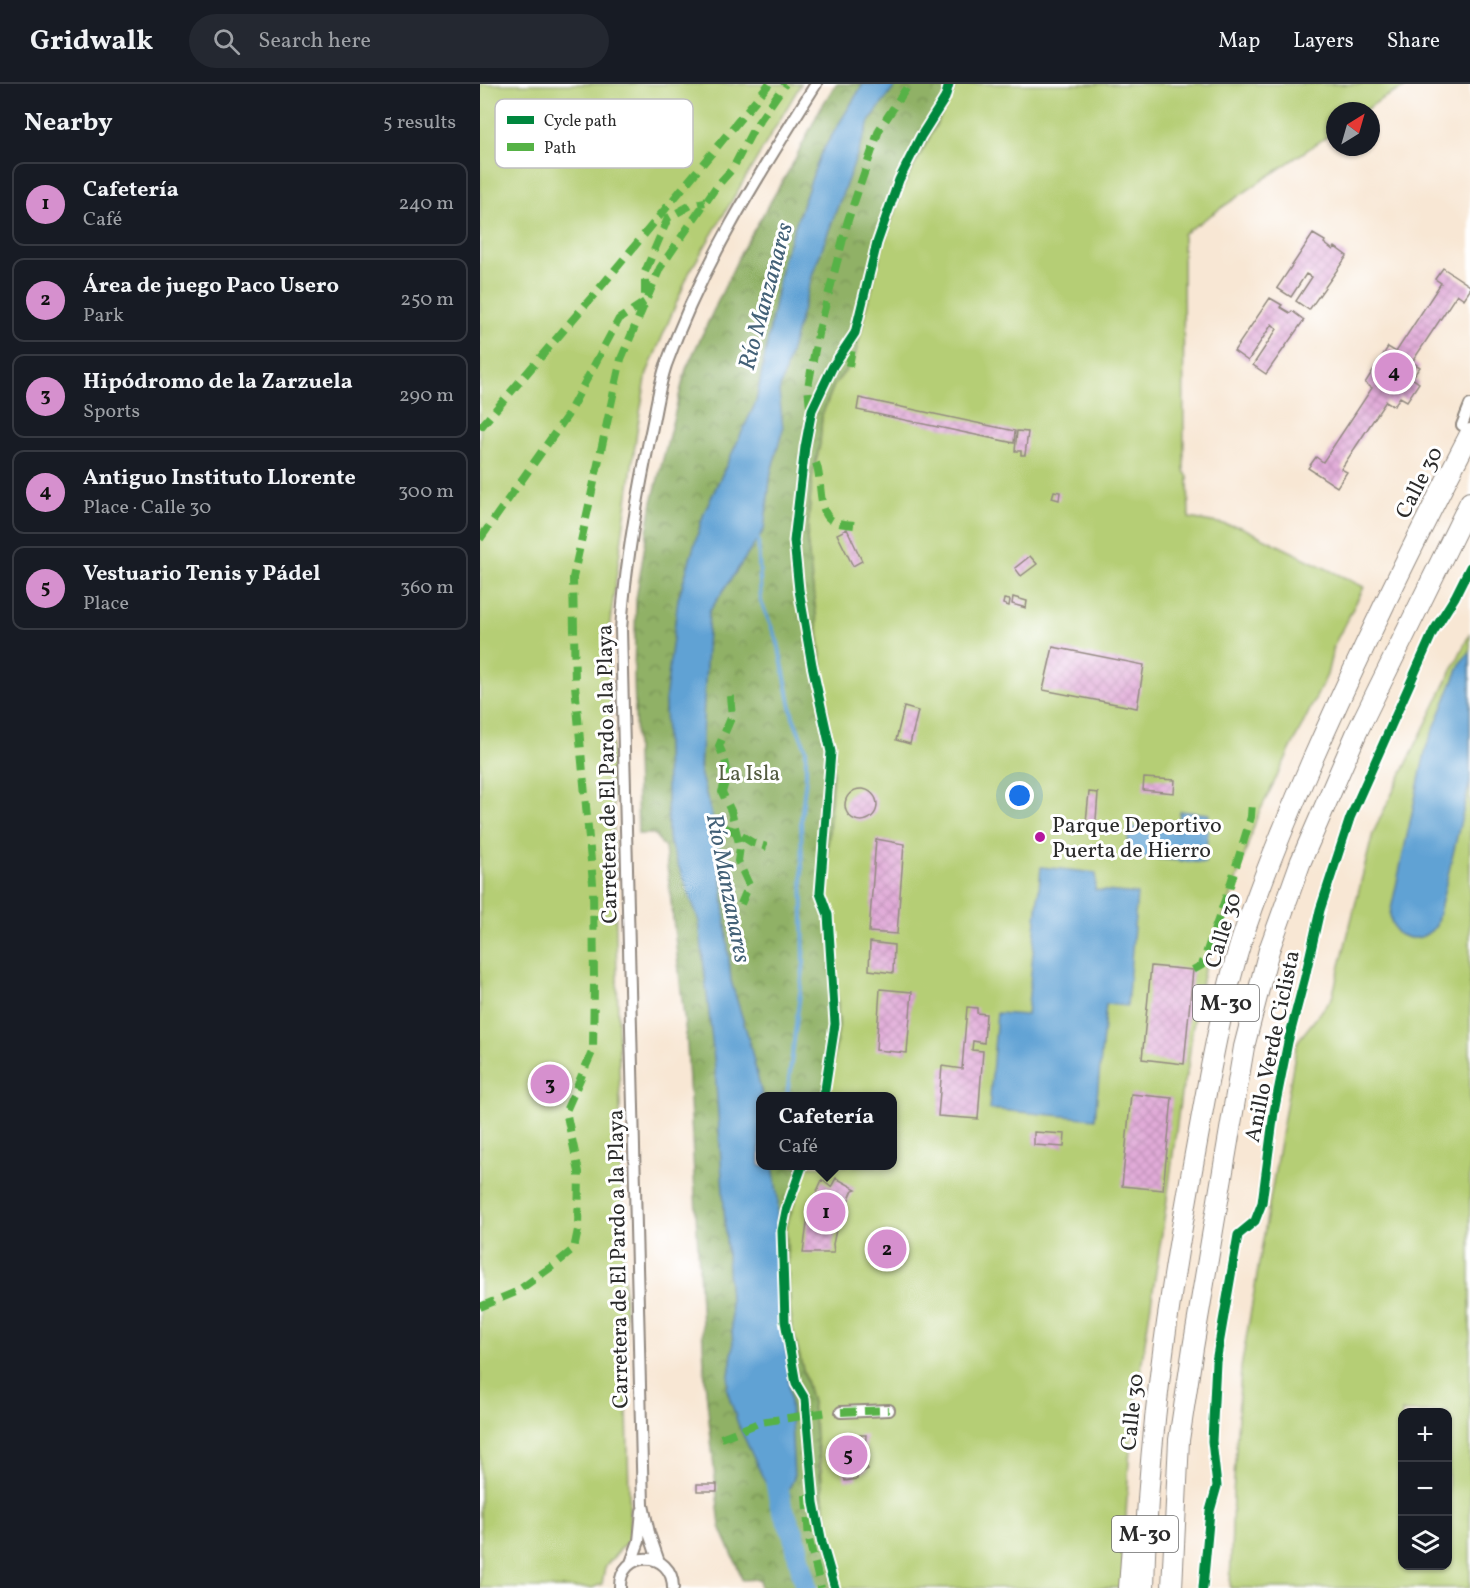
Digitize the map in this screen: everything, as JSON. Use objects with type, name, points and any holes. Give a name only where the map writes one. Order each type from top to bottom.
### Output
[{"type":"highway","name":"Calle 30","points":[[1144,1588],[1148,1480],[1161,1361],[1177,1253],[1214,1050],[1240,946],[1275,847],[1336,706],[1448,477],[1466,430]]},
{"type":"highway","name":"M-30","points":[[1172,1588],[1179,1440],[1191,1359],[1244,1047],[1269,950],[1305,850],[1357,732],[1470,502]]},
{"type":"highway","points":[[1436,569],[1470,528]]},
{"type":"highway","points":[[1129,1588],[1133,1518],[1148,1480]]},
{"type":"street","name":"Carretera de El Pardo a la Playa","points":[[620,1588],[621,1575],[631,1563],[639,1541],[643,1505],[621,630],[624,577],[634,513],[669,357],[697,287],[720,241],[747,193],[816,84]]},
{"type":"street","points":[[1466,430],[1470,405]]},
{"type":"street","points":[[842,1412],[889,1410]]},
{"type":"street","name":"Carretera de El Pardo a la Playa","points":[[643,1505],[659,1562],[670,1572],[673,1588]]},
{"type":"street","points":[[631,1563],[645,1558],[659,1562]]},
{"type":"green space","points":[[480,84],[801,84],[689,273],[647,373],[609,629],[630,1538],[605,1567],[602,1584],[592,1588],[480,1588]]},
{"type":"green space","name":"La Isla","points":[[836,84],[956,84],[903,187],[882,247],[854,360],[834,385],[822,415],[820,444],[812,478],[807,539],[830,734],[834,743],[825,892],[834,941],[839,1025],[829,1092],[756,1092],[756,1170],[805,1170],[786,1228],[791,1324],[812,1403],[823,1498],[839,1588],[760,1588],[760,1579],[742,1580],[720,1526],[705,1381],[687,1044],[665,848],[654,834],[638,834],[634,673],[636,599],[652,502],[686,369],[742,250],[791,167],[820,109]]},
{"type":"green space","name":"Parque Deportivo Puerta de Hierro","points":[[956,84],[1412,84],[1377,102],[1326,102],[1326,137],[1183,234],[1184,471],[1188,477],[1189,518],[1241,527],[1364,587],[1334,645],[1327,675],[1257,817],[1204,970],[1188,1067],[1181,1094],[1134,1413],[1122,1588],[839,1588],[823,1500],[821,1463],[812,1403],[791,1324],[786,1228],[805,1170],[897,1170],[897,1092],[829,1092],[839,1025],[834,941],[825,892],[834,743],[830,734],[807,539],[812,478],[820,444],[822,415],[834,385],[854,360],[882,247],[903,187]]},
{"type":"green space","points":[[1470,633],[1470,1588],[1230,1588],[1241,1368],[1297,1042],[1332,998],[1373,833]]},
{"type":"green space","points":[[879,1237],[896,1237],[895,1263],[878,1262]]},
{"type":"water","points":[[863,84],[897,84],[870,120],[813,273],[779,392],[783,429],[771,472],[764,530],[709,612],[700,772],[718,838],[731,981],[748,1036],[761,1092],[756,1092],[756,1170],[774,1170],[778,1199],[777,1232],[782,1322],[788,1362],[794,1478],[781,1506],[764,1480],[738,1424],[727,1390],[733,1347],[715,1068],[699,921],[668,838],[665,701],[678,599],[704,513],[756,402],[783,260],[820,155]]},
{"type":"water","points":[[1470,652],[1470,782],[1436,926],[1423,936],[1408,938],[1397,933],[1390,914],[1426,748],[1461,662]]},
{"type":"water","points":[[1180,811],[1209,814],[1205,863],[1127,856],[1129,827],[1178,831]]},
{"type":"water","points":[[1041,867],[1096,873],[1095,890],[1137,894],[1127,1006],[1106,1004],[1095,1119],[989,1109],[997,1013],[1027,1015]]},
{"type":"building","points":[[1313,234],[1325,241],[1324,243],[1333,250],[1335,247],[1347,256],[1309,310],[1296,301],[1312,277],[1306,274],[1291,297],[1277,288]]},
{"type":"building","points":[[1443,268],[1470,286],[1470,290],[1464,299],[1457,294],[1412,362],[1420,367],[1412,378],[1419,383],[1407,401],[1400,397],[1394,406],[1386,401],[1341,469],[1347,472],[1337,487],[1308,468],[1316,457],[1323,462],[1372,388],[1365,383],[1388,347],[1396,352],[1441,283],[1435,279]]},
{"type":"building","points":[[1270,298],[1282,305],[1280,307],[1290,313],[1292,311],[1304,320],[1266,374],[1253,365],[1277,329],[1272,324],[1248,361],[1234,351]]},
{"type":"building","points":[[859,398],[1015,431],[1014,443],[857,410]]},
{"type":"building","points":[[1017,431],[1028,432],[1025,455],[1021,455],[1021,451],[1015,451]]},
{"type":"building","points":[[1054,491],[1060,492],[1059,500],[1052,498]]},
{"type":"building","points":[[847,529],[862,561],[853,566],[837,534]]},
{"type":"building","points":[[1030,556],[1037,564],[1021,576],[1015,568]]},
{"type":"building","points":[[1013,597],[1027,601],[1026,608],[1012,604]]},
{"type":"building","points":[[1004,599],[1010,600],[1009,606],[1003,604]]},
{"type":"building","points":[[1053,647],[1144,665],[1137,708],[1043,690]]},
{"type":"building","points":[[904,707],[918,711],[910,744],[896,740]]},
{"type":"building","points":[[1144,778],[1175,780],[1174,793],[1143,790]]},
{"type":"building","points":[[861,789],[872,794],[877,805],[872,816],[861,821],[850,816],[845,805],[850,794]]},
{"type":"building","points":[[1089,792],[1098,793],[1095,833],[1085,832]]},
{"type":"building","points":[[876,839],[904,844],[897,934],[869,932]]},
{"type":"building","points":[[870,942],[894,945],[893,973],[869,970]]},
{"type":"building","points":[[1151,966],[1193,970],[1184,1064],[1142,1059]]},
{"type":"building","points":[[880,989],[912,992],[907,1053],[876,1050]]},
{"type":"building","points":[[967,1007],[977,1008],[977,1013],[986,1014],[984,1043],[973,1041],[972,1050],[983,1051],[978,1119],[938,1116],[942,1066],[962,1069]]},
{"type":"building","points":[[1131,1094],[1172,1098],[1163,1190],[1122,1186]]},
{"type":"building","points":[[1034,1132],[1065,1134],[1064,1147],[1034,1145]]},
{"type":"building","points":[[836,1178],[856,1189],[853,1190],[841,1217],[839,1216],[833,1244],[834,1253],[803,1253],[808,1216],[817,1191],[822,1180],[831,1187]]},
{"type":"building","points":[[859,1435],[866,1435],[864,1463],[868,1469],[860,1473],[856,1467],[857,1479],[845,1481],[840,1447],[853,1445],[857,1463]]},
{"type":"building","points":[[697,1484],[717,1484],[717,1491],[697,1491]]},
{"type":"waterway","points":[[758,539],[761,602],[778,643],[793,717],[806,749],[806,777],[801,820],[804,962],[788,1092]]},
{"type":"waterway","name":"Río Manzanares","points":[[775,1475],[781,1506],[794,1535],[806,1588]]},
{"type":"marked path","points":[[480,428],[769,84]]},
{"type":"marked path","points":[[480,1307],[516,1292],[554,1265],[574,1249],[578,1230],[579,1172],[566,1111],[593,1050],[594,983],[593,883],[575,685],[573,578],[621,359],[660,268],[716,187],[733,168],[753,130],[785,84]]},
{"type":"marked path","points":[[810,407],[808,387],[818,334],[848,220],[879,130],[909,84]]},
{"type":"marked path","points":[[480,539],[567,416],[619,319],[645,302],[645,272],[668,218],[691,205],[705,202]]},
{"type":"marked path","points":[[849,366],[853,342]]},
{"type":"marked path","points":[[816,463],[826,514],[835,522],[854,525]]},
{"type":"marked path","points":[[730,696],[732,716],[719,746],[726,769],[722,792],[731,811],[740,847],[738,861],[749,885],[741,904]]},
{"type":"marked path","points":[[1193,970],[1202,965],[1229,889],[1251,817],[1252,802]]},
{"type":"marked path","points":[[721,827],[732,830],[753,843],[767,847]]},
{"type":"marked path","points":[[841,1412],[889,1410]]},
{"type":"marked path","points":[[721,1438],[761,1422],[828,1412]]},
{"type":"marked path","points":[[806,1495],[809,1540],[821,1588]]},
{"type":"cycle path","points":[[825,1092],[835,1024],[828,915],[820,893],[831,752],[812,665],[799,590],[794,541],[805,447],[812,410],[833,366],[855,333],[877,243],[899,180],[921,136],[945,98],[949,84]]},
{"type":"cycle path","name":"Anillo Verde Ciclista","points":[[1203,1588],[1210,1511],[1217,1486],[1212,1441],[1216,1362],[1238,1235],[1255,1221],[1262,1203],[1274,1112],[1288,1042],[1320,910],[1350,818],[1433,632],[1455,597],[1470,567]]},
{"type":"cycle path","points":[[801,1170],[786,1211],[782,1231],[785,1321],[796,1384],[805,1399],[814,1503],[822,1543],[835,1588]]},
{"type":"place","name":"Antiguo Instituto Llorente","points":[[1394,372]]},
{"type":"place","name":"Parque Deportivo Puerta de Hierro","points":[[1040,837]]},
{"type":"place","name":"Hipódromo de la Zarzuela","points":[[550,1084]]},
{"type":"place","name":"Cafetería","points":[[826,1212]]},
{"type":"place","name":"Área de juego Paco Usero","points":[[887,1249]]},
{"type":"place","name":"Vestuario Tenis y Pádel","points":[[848,1455]]}]
